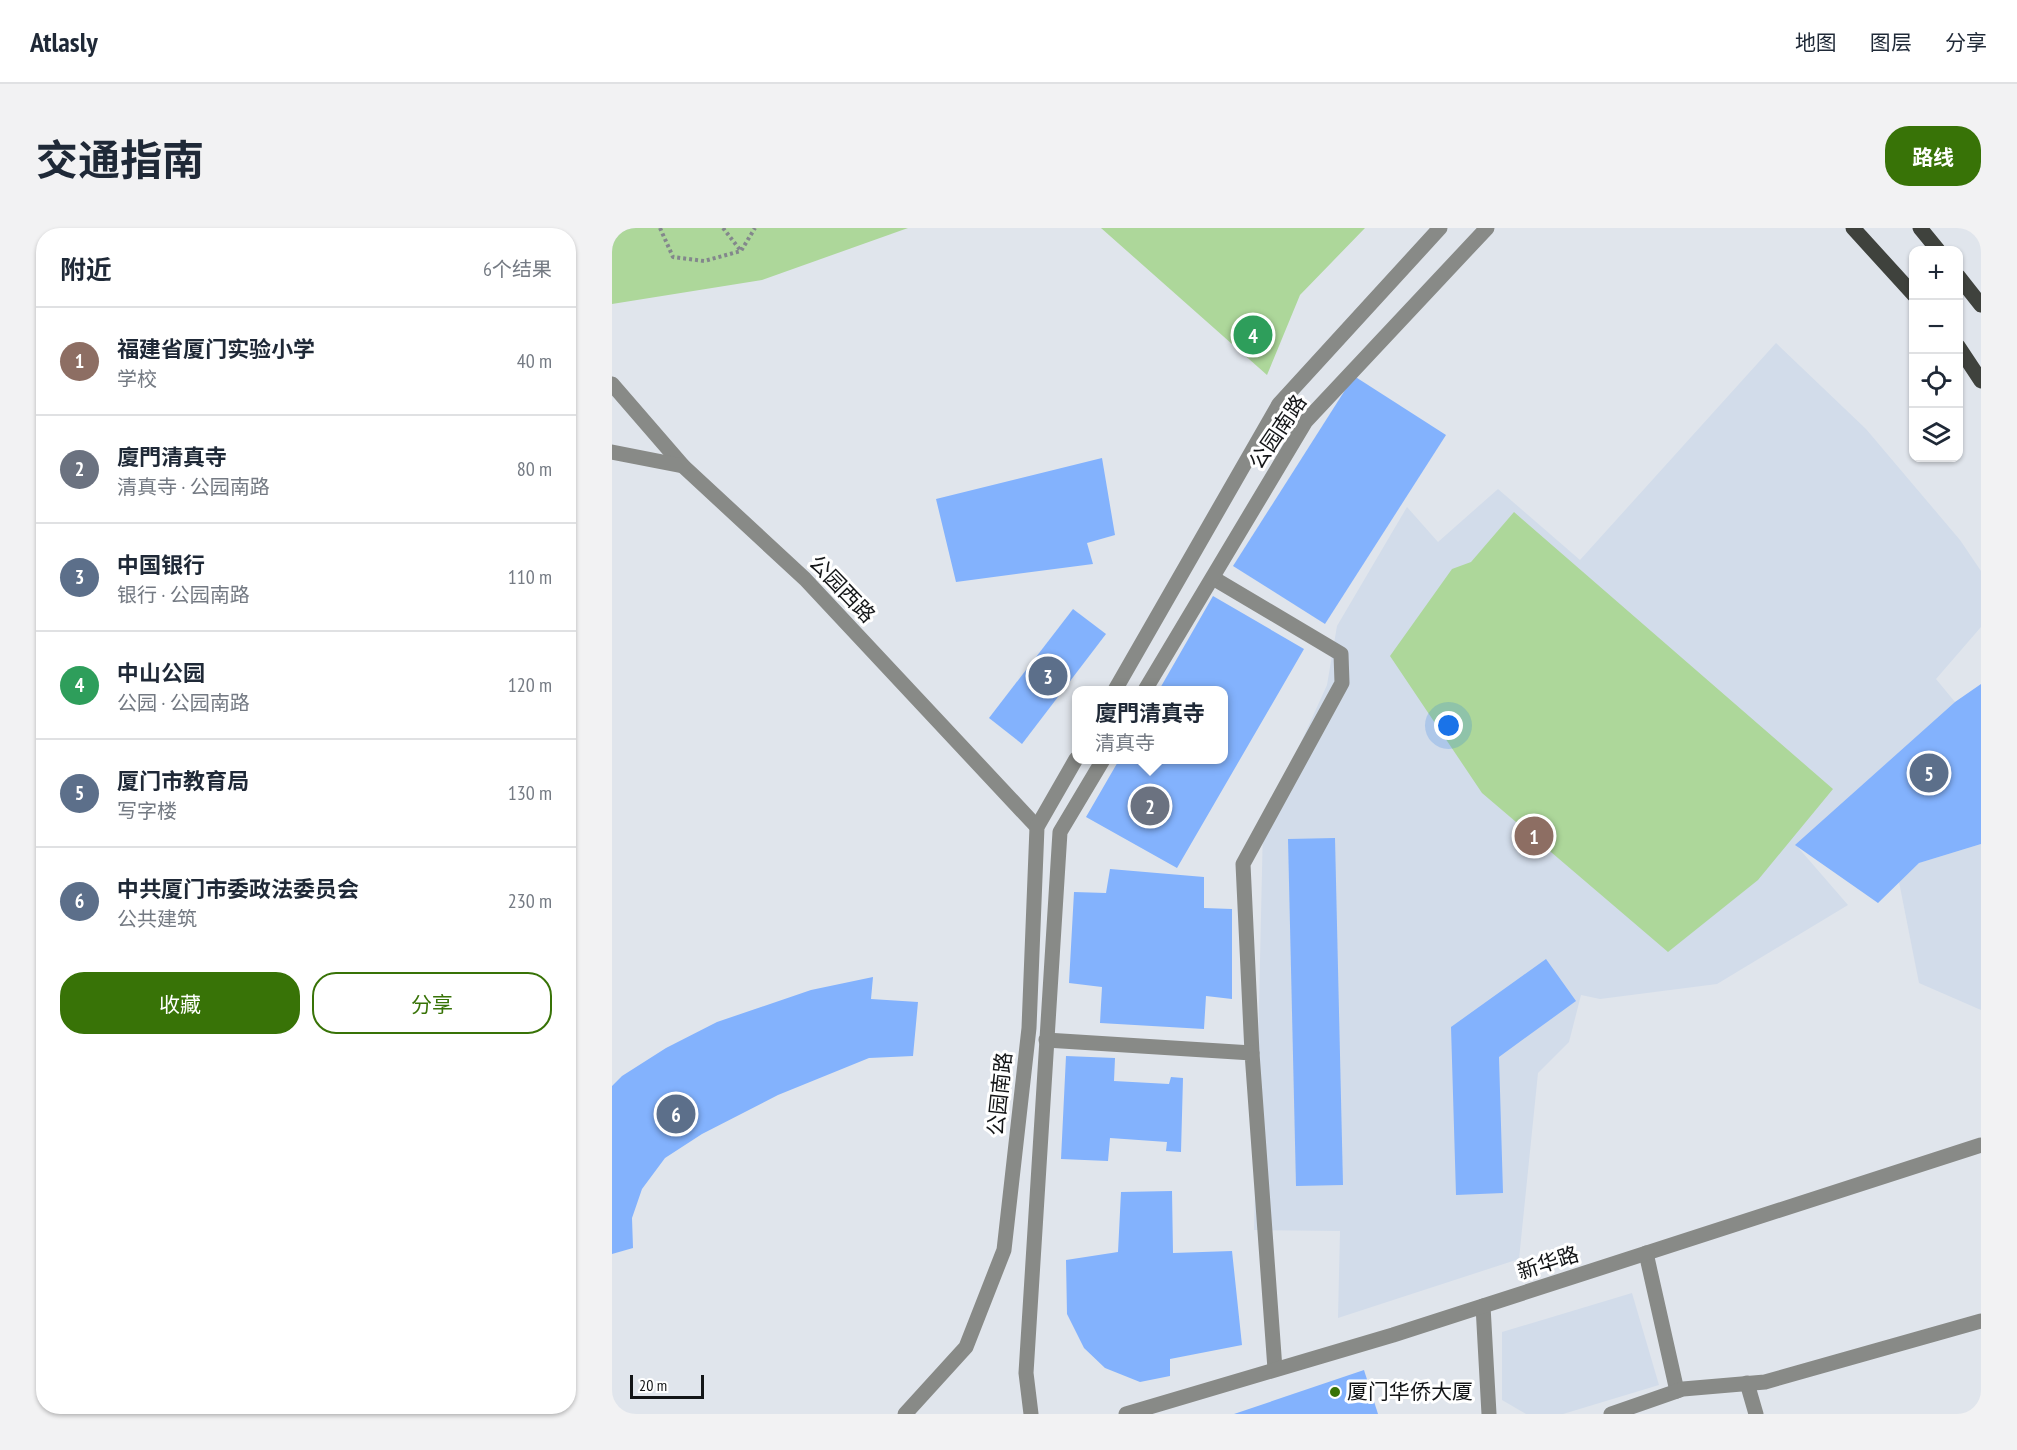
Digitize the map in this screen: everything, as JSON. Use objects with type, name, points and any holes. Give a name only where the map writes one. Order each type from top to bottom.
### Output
[{"type":"main road","points":[[1853,228],[1909,290]]},
{"type":"main road","points":[[1920,228],[1935,246]]},
{"type":"main road","points":[[1963,281],[1981,304]]},
{"type":"main road","points":[[1963,352],[1981,381]]},
{"type":"street","name":"公园南路","points":[[1117,686],[1279,404],[1440,228]]},
{"type":"street","name":"公园南路","points":[[1147,686],[1305,421],[1487,228]]},
{"type":"street","name":"公园西路","points":[[612,384],[684,466],[805,579],[1037,827]]},
{"type":"street","points":[[612,452],[684,466]]},
{"type":"street","points":[[1213,579],[1341,654],[1342,682],[1242,864],[1252,1053],[1275,1370]]},
{"type":"street","name":"公园南路","points":[[905,1414],[966,1347],[1004,1250],[1029,1028],[1037,827],[1074,764]]},
{"type":"street","name":"公园南路","points":[[1031,1414],[1026,1373],[1060,831],[1100,764]]},
{"type":"street","points":[[1046,1040],[1252,1053]]},
{"type":"street","name":"新华路","points":[[1126,1414],[1483,1305],[1981,1145]]},
{"type":"street","points":[[1646,1253],[1677,1391]]},
{"type":"street","points":[[1483,1305],[1489,1414]]},
{"type":"street","points":[[1611,1414],[1677,1391],[1765,1382],[1981,1321]]},
{"type":"street","points":[[1748,1383],[1756,1414]]},
{"type":"path","points":[[660,228],[673,257],[704,261],[741,251],[755,228]]},
{"type":"path","points":[[723,228],[741,251]]},
{"type":"shaded area","points":[[1776,343],[1866,429],[1960,540],[1981,571],[1981,627],[1936,679],[1955,702],[1796,845],[1848,905],[1717,984],[1600,999],[1581,995],[1569,1042],[1538,1073],[1519,1259],[1338,1318],[1340,1231],[1254,1230],[1263,826],[1327,685],[1337,626],[1407,507],[1438,542],[1498,489],[1580,560]]},
{"type":"shaded area","points":[[1981,844],[1981,1010],[1919,983],[1899,882],[1919,863]]},
{"type":"shaded area","points":[[1632,1293],[1659,1385],[1563,1414],[1526,1414],[1502,1400],[1502,1332]]},
{"type":"green space","points":[[612,228],[908,228],[762,280],[612,304]]},
{"type":"green space","points":[[1101,228],[1365,228],[1300,295],[1267,375]]},
{"type":"green space","points":[[1514,512],[1833,789],[1758,880],[1668,952],[1482,793],[1390,656],[1452,569],[1471,562]]},
{"type":"building","points":[[1354,376],[1446,435],[1325,624],[1233,566]]},
{"type":"building","points":[[1102,458],[1115,535],[1087,543],[1093,564],[956,582],[936,499]]},
{"type":"building","points":[[1213,596],[1304,649],[1177,868],[1086,817],[1117,764],[1228,764],[1228,686],[1161,686]]},
{"type":"building","points":[[1073,609],[1106,634],[1022,744],[989,718]]},
{"type":"building","points":[[1981,684],[1981,844],[1919,863],[1878,903],[1795,845],[1955,702]]},
{"type":"building","points":[[1335,838],[1343,1185],[1296,1186],[1288,839]]},
{"type":"building","points":[[1110,869],[1204,877],[1204,908],[1232,909],[1232,999],[1206,996],[1204,1029],[1100,1023],[1102,987],[1069,983],[1074,892],[1106,893]]},
{"type":"building","points":[[1546,959],[1576,1001],[1499,1057],[1503,1193],[1456,1195],[1451,1027]]},
{"type":"building","points":[[873,977],[871,999],[918,1002],[913,1056],[869,1058],[778,1095],[702,1134],[665,1158],[642,1189],[632,1218],[633,1248],[612,1254],[612,1086],[622,1076],[666,1048],[717,1022],[811,990]]},
{"type":"building","points":[[1066,1056],[1115,1058],[1114,1081],[1169,1084],[1171,1077],[1183,1078],[1181,1152],[1166,1151],[1167,1142],[1110,1138],[1108,1161],[1061,1159]]},
{"type":"building","points":[[1172,1191],[1173,1253],[1232,1251],[1242,1345],[1170,1359],[1170,1376],[1140,1382],[1105,1368],[1084,1348],[1067,1314],[1066,1260],[1118,1252],[1121,1192]]},
{"type":"building","name":"厦门华侨大厦","points":[[1364,1370],[1378,1414],[1234,1414]]},
{"type":"place","name":"中山公园","points":[[1253,335]]},
{"type":"place","name":"中国银行","points":[[1048,676]]},
{"type":"place","name":"厦门市教育局","points":[[1929,773]]},
{"type":"place","name":"廈門清真寺","points":[[1150,806]]},
{"type":"place","name":"福建省厦门实验小学","points":[[1534,836]]},
{"type":"place","name":"中共厦门市委政法委员会","points":[[676,1114]]},
{"type":"place","name":"厦门华侨大厦","points":[[1335,1392]]}]
